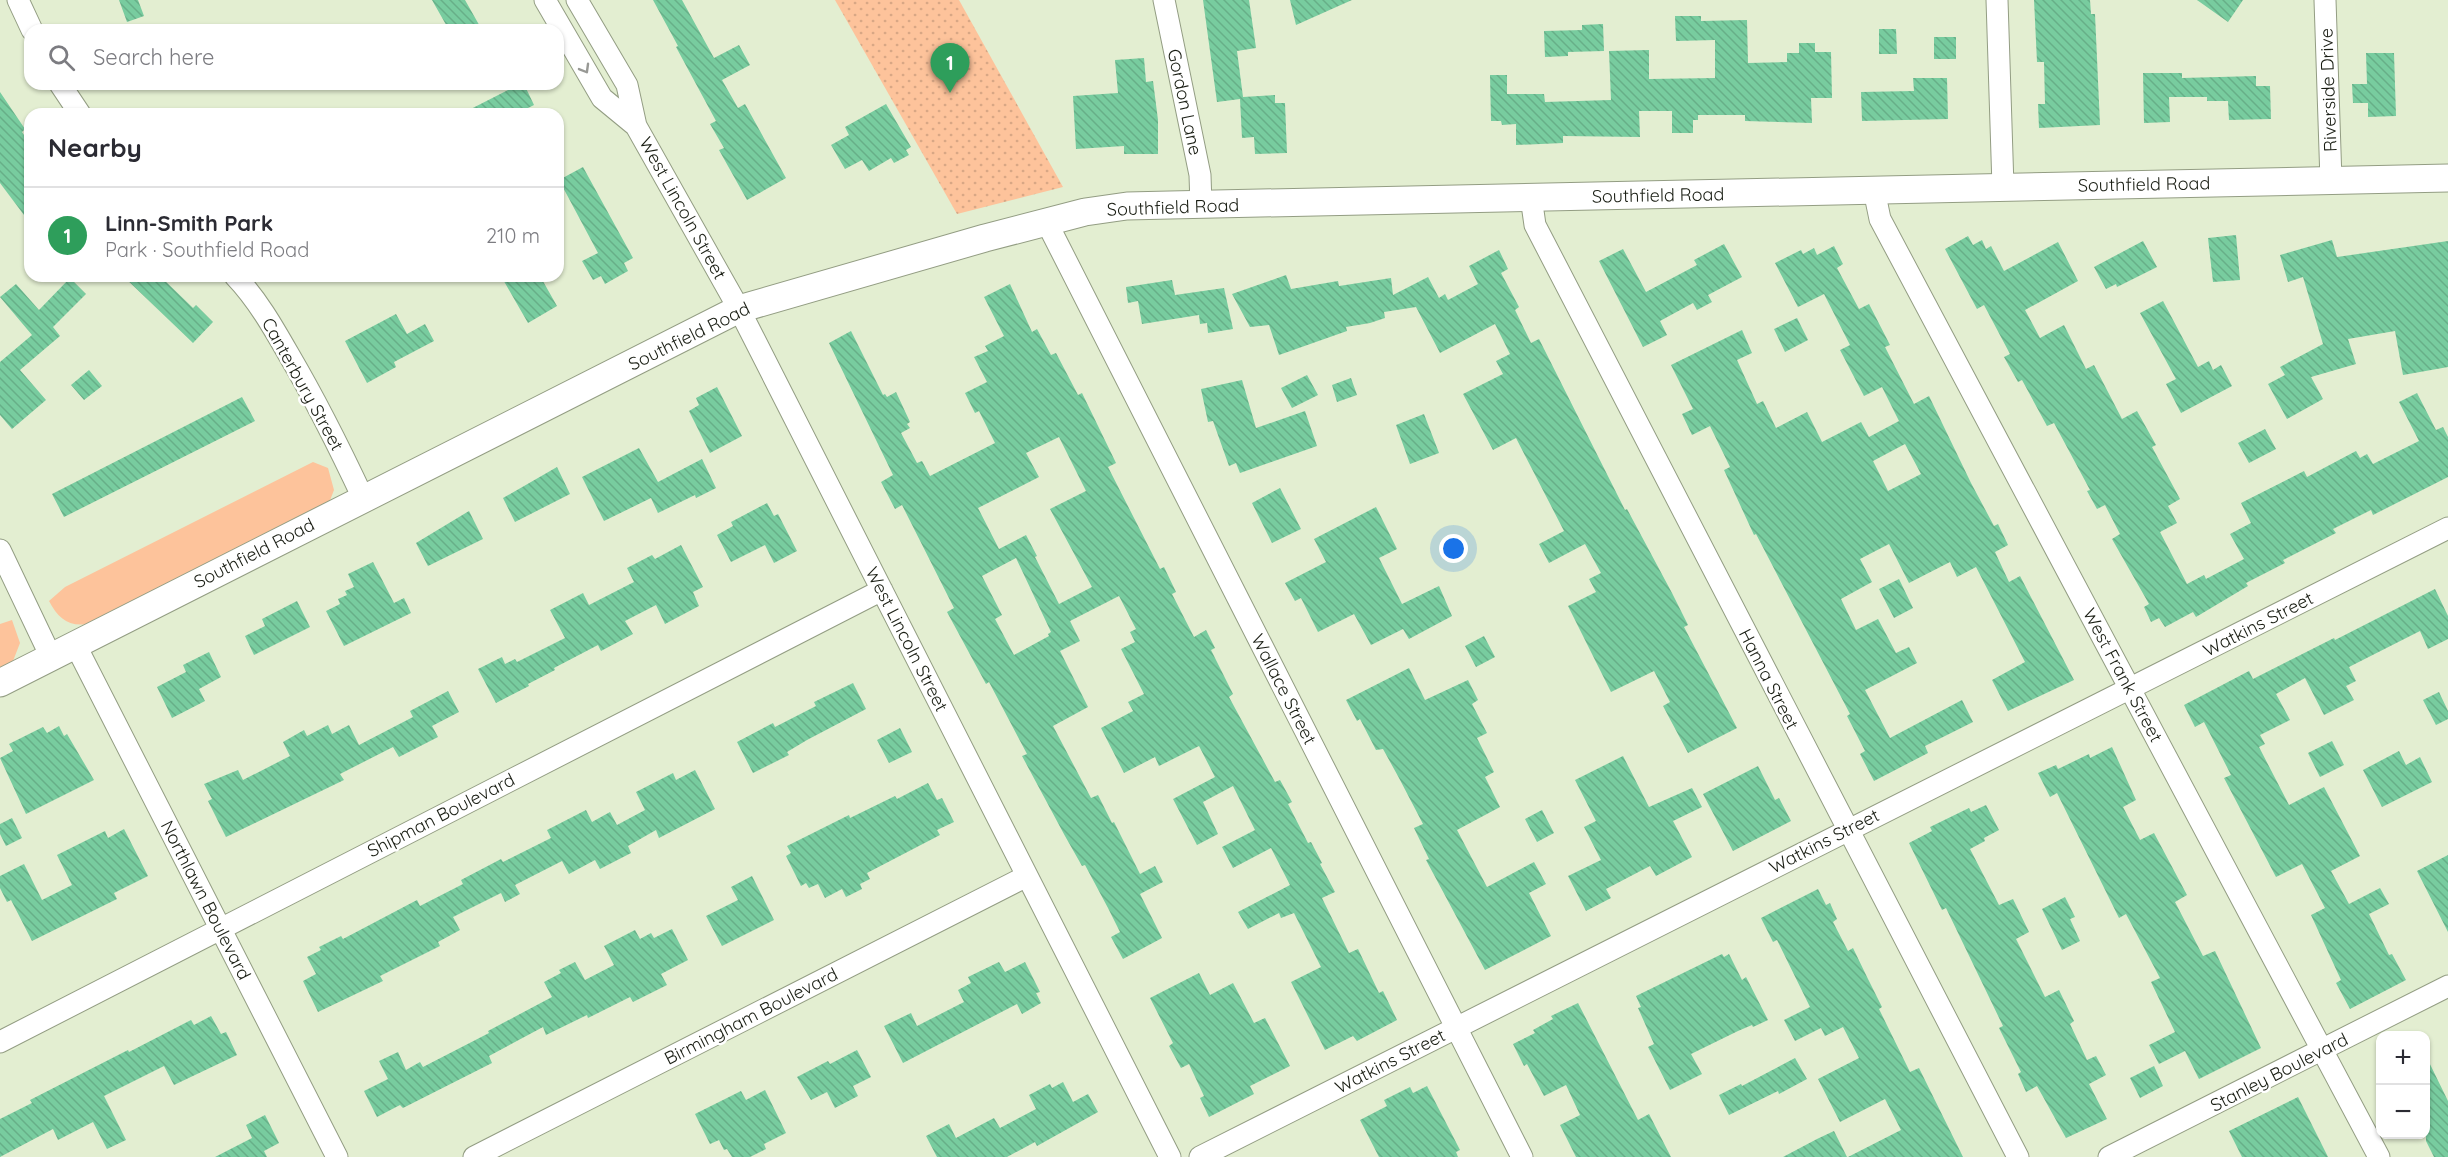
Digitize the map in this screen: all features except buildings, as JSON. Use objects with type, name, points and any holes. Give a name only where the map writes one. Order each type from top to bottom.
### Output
[{"type":"main road","name":"Southfield Road","points":[[0,683],[739,309],[1046,221],[1085,212],[1127,206],[2448,178]]},
{"type":"street","points":[[18,0],[29,24]]},
{"type":"street","name":"West Lincoln Street","points":[[559,24],[548,5],[571,0]]},
{"type":"street","name":"West Lincoln Street","points":[[577,0],[627,85],[636,126],[739,309],[1170,1157]]},
{"type":"street","name":"Gordon Lane","points":[[1164,0],[1200,175],[1201,205]]},
{"type":"street","points":[[1997,0],[2002,187]]},
{"type":"street","name":"Riverside Drive","points":[[2325,0],[2331,181]]},
{"type":"street","name":"West Lincoln Street","points":[[564,33],[602,98],[636,126]]},
{"type":"street","points":[[64,90],[76,108]]},
{"type":"street","name":"West Frank Street","points":[[1874,190],[1880,219],[2379,1157]]},
{"type":"street","name":"Hanna Street","points":[[1531,197],[1535,225],[2018,1157]]},
{"type":"street","name":"Wallace Street","points":[[1046,221],[1522,1157]]},
{"type":"street","name":"Canterbury Street","points":[[240,282],[257,303],[312,394],[363,498]]},
{"type":"street","name":"Watkins Street","points":[[1200,1157],[2448,528]]},
{"type":"street","points":[[0,550],[51,657]]},
{"type":"street","name":"Shipman Boulevard","points":[[0,1042],[882,590]]},
{"type":"street","name":"Northlawn Boulevard","points":[[75,644],[337,1157]]},
{"type":"street","name":"Birmingham Boulevard","points":[[474,1157],[1028,876]]},
{"type":"street","name":"Stanley Boulevard","points":[[2109,1157],[2448,986]]},
{"type":"shaded area","points":[[835,0],[959,0],[1063,187],[957,214]]},
{"type":"shaded area","points":[[313,462],[328,468],[334,490],[329,503],[88,624],[69,623],[60,617],[49,601],[65,587]]},
{"type":"shaded area","points":[[12,620],[20,643],[13,661],[0,671],[0,624]]},
{"type":"place","name":"Linn-Smith Park","points":[[950,93]]}]
